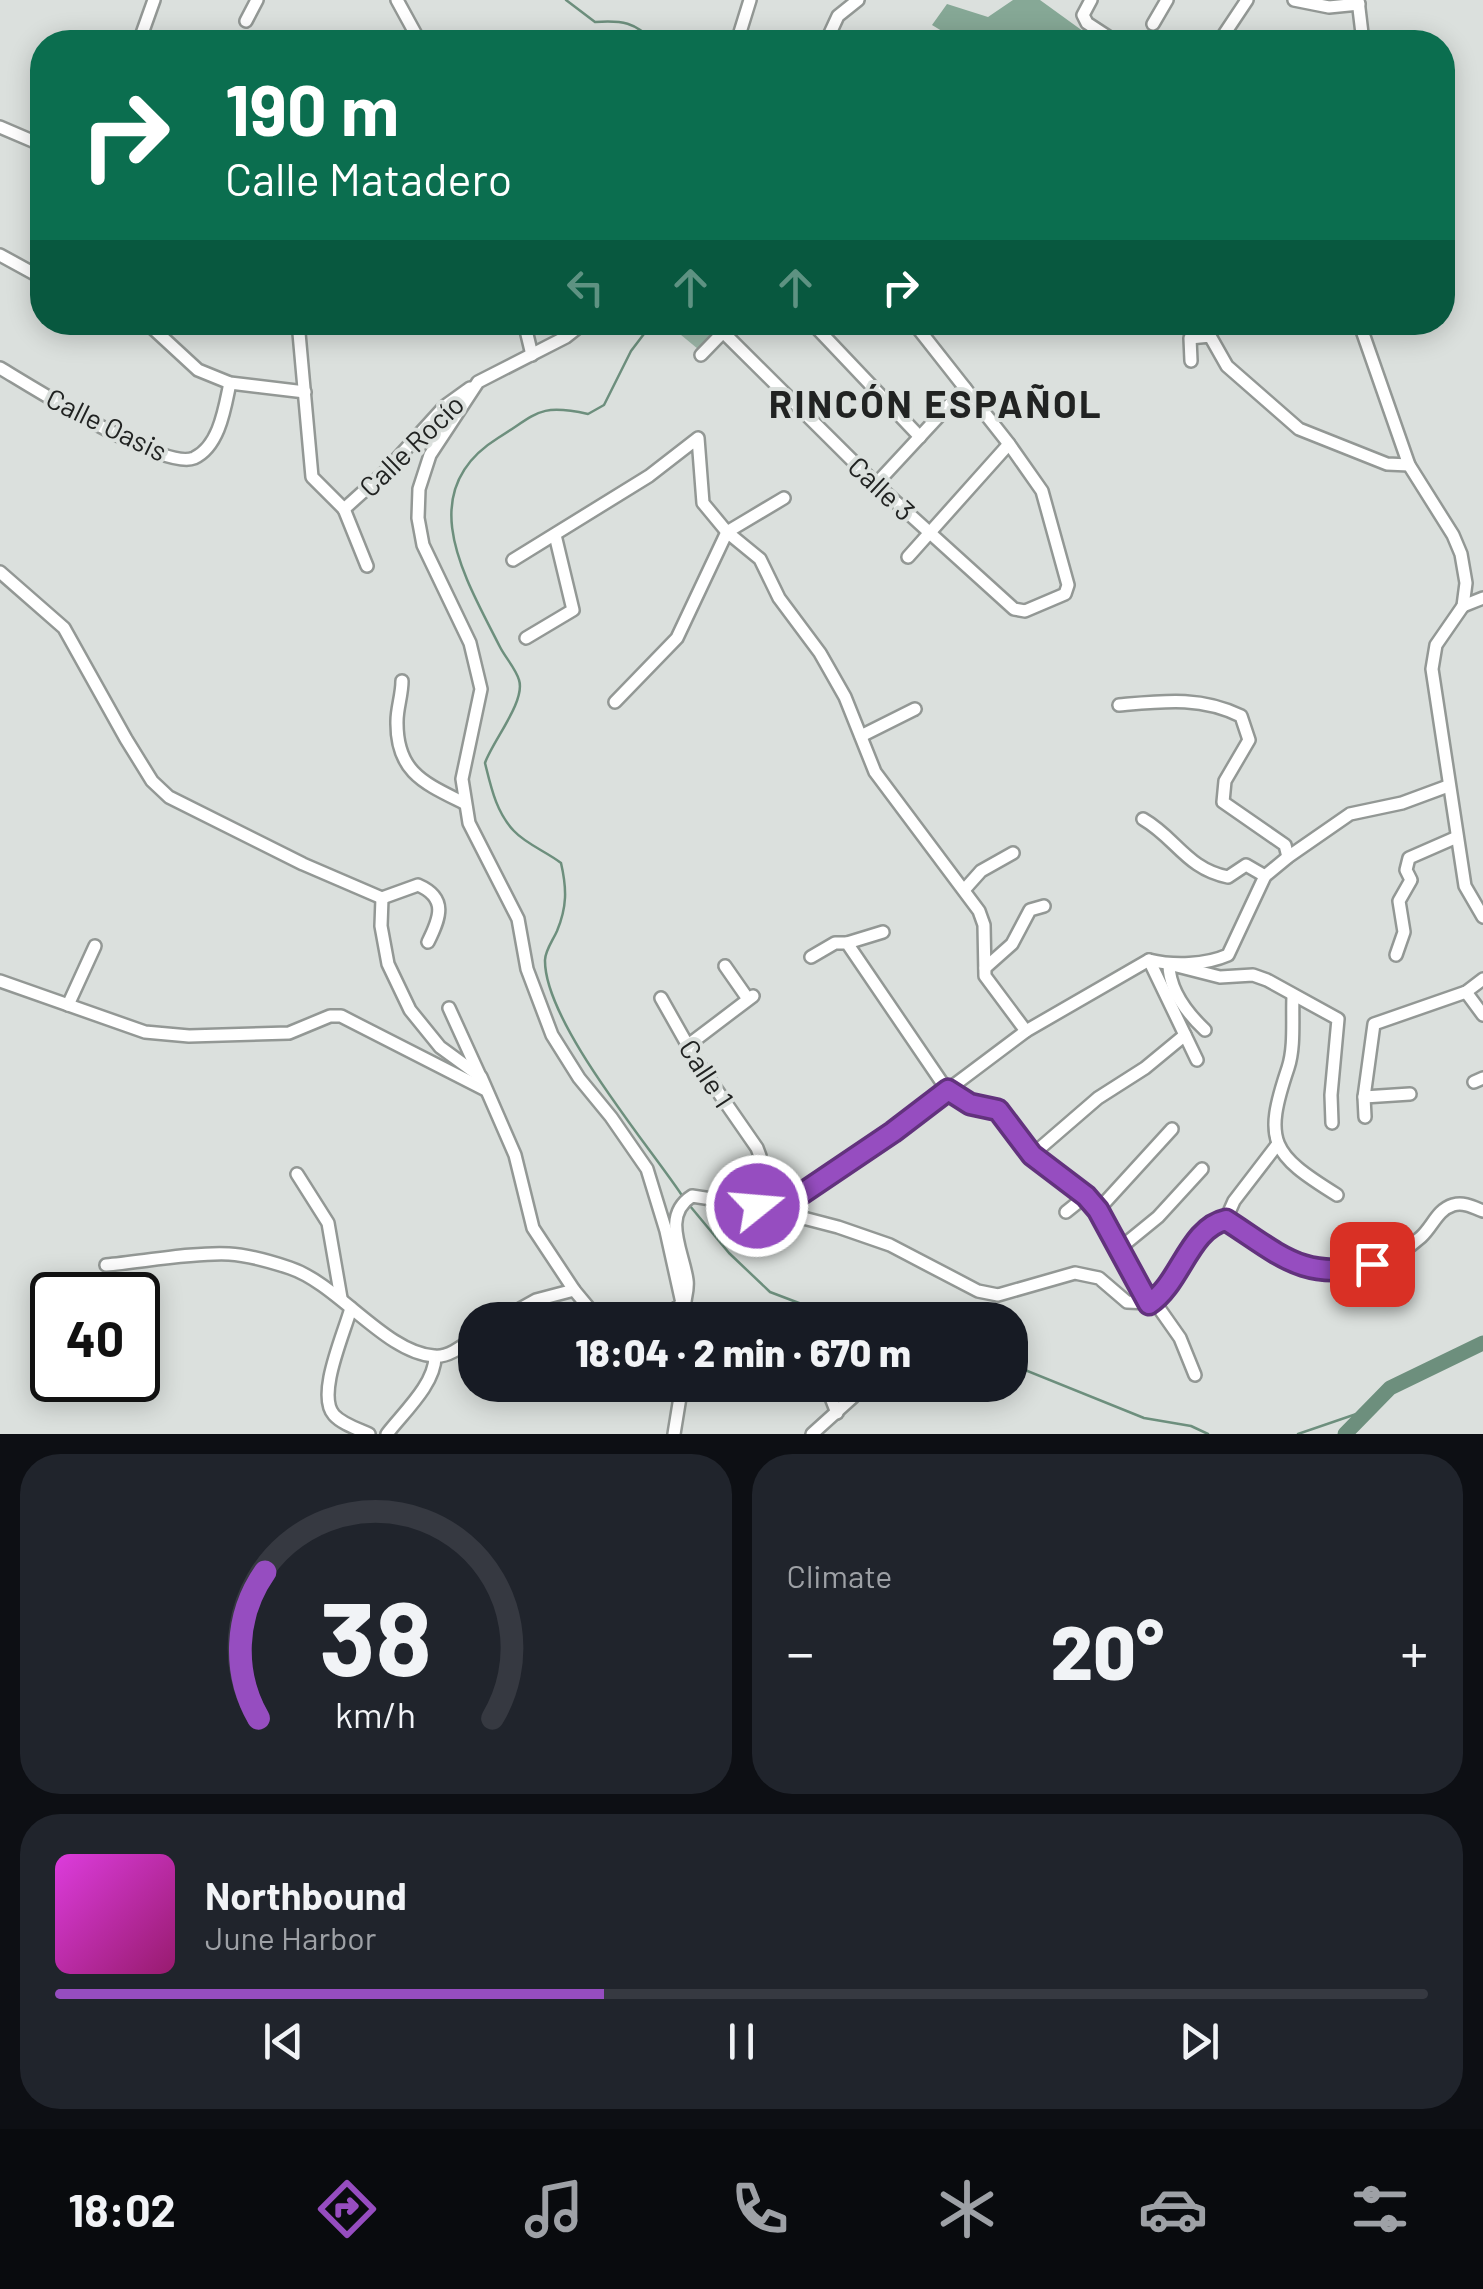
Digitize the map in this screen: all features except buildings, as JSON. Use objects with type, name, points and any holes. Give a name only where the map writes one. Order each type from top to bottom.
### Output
[{"type":"street","points":[[143,30],[154,0]]},
{"type":"street","points":[[246,21],[257,0]]},
{"type":"street","points":[[397,0],[413,30]]},
{"type":"street","points":[[741,30],[750,0]]},
{"type":"street","points":[[832,30],[838,16],[858,0]]},
{"type":"street","points":[[1153,24],[1167,0]]},
{"type":"street","points":[[1226,30],[1247,0]]},
{"type":"street","points":[[1294,0],[1329,7],[1358,2],[1362,30]]},
{"type":"street","points":[[1089,4],[1083,15],[1086,23],[1097,30]]},
{"type":"street","points":[[0,126],[30,140]]},
{"type":"street","points":[[0,256],[30,272]]},
{"type":"street","points":[[160,335],[198,370],[230,383],[305,392]]},
{"type":"street","points":[[299,335],[312,477],[344,509],[367,566]]},
{"type":"street","points":[[527,335],[532,355]]},
{"type":"street","name":"Calle Rocío","points":[[344,509],[385,472],[445,406],[478,382],[564,335]]},
{"type":"street","points":[[701,356],[722,335]]},
{"type":"street","name":"Calle 3","points":[[726,335],[876,484],[1014,609],[1025,611],[1065,594],[1068,585],[1042,491],[1009,444]]},
{"type":"street","points":[[822,335],[920,437]]},
{"type":"street","points":[[908,557],[1009,444],[922,335]]},
{"type":"street","points":[[1364,335],[1409,466],[1457,544],[1466,583],[1464,606],[1436,645],[1432,669],[1466,886],[1483,917]]},
{"type":"street","points":[[1192,362],[1190,338],[1210,336],[1227,366],[1299,429],[1387,464],[1409,466]]},
{"type":"street","name":"Calle Oasis","points":[[0,368],[83,417],[168,459],[193,458],[208,446],[223,417],[230,383]]},
{"type":"street","points":[[478,382],[430,455],[420,489],[418,518],[423,545],[470,643],[481,689],[462,779],[468,823],[518,918],[527,970],[552,1035],[646,1170],[666,1230],[682,1302]]},
{"type":"street","points":[[876,484],[965,388]]},
{"type":"street","points":[[513,560],[649,476],[698,438],[704,503],[727,532],[760,559],[778,598],[820,653],[845,697],[875,772],[980,911],[986,976],[1026,1032]]},
{"type":"street","points":[[615,702],[678,638],[727,532],[784,498]]},
{"type":"street","points":[[526,638],[574,610],[555,534]]},
{"type":"street","points":[[0,572],[64,628],[146,772],[169,798],[382,898],[418,885],[433,891],[439,919],[428,942]]},
{"type":"street","points":[[1464,606],[1483,598]]},
{"type":"street","points":[[402,681],[397,718],[404,761],[417,778],[464,804]]},
{"type":"street","points":[[1120,704],[1188,700],[1221,706],[1241,716],[1249,740],[1224,781],[1223,802],[1284,845],[1288,856]]},
{"type":"street","points":[[861,736],[914,709]]},
{"type":"street","points":[[1169,964],[1208,964],[1228,955],[1265,876],[1350,814],[1402,803],[1448,786]]},
{"type":"street","points":[[1143,819],[1210,873],[1228,877],[1246,865],[1265,876]]},
{"type":"street","points":[[1396,955],[1404,932],[1400,902],[1411,880],[1406,870],[1409,858],[1458,837]]},
{"type":"street","points":[[964,890],[981,871],[1013,852]]},
{"type":"street","points":[[382,898],[381,926],[388,964],[410,1010],[440,1047],[482,1083]]},
{"type":"street","points":[[985,968],[1012,944],[1030,910],[1044,906]]},
{"type":"street","points":[[811,957],[836,943],[882,932]]},
{"type":"street","points":[[847,943],[948,1090],[970,1104],[998,1110],[1032,1155],[1086,1196],[1098,1210],[1152,1302],[1180,1338],[1195,1375]]},
{"type":"street","points":[[68,1005],[95,946]]},
{"type":"street","points":[[1149,960],[1197,1060]]},
{"type":"street","points":[[776,1211],[893,1132],[1026,1032],[1149,960],[1220,977],[1252,975],[1338,1019],[1330,1094],[1332,1123]]},
{"type":"street","points":[[1169,964],[1176,994],[1205,1030]]},
{"type":"street","points":[[687,1046],[751,998],[725,966]]},
{"type":"street","points":[[1365,1117],[1374,1024],[1466,992],[1483,978]]},
{"type":"street","points":[[0,982],[145,1032],[189,1036],[288,1034],[330,1016],[341,1016],[482,1083]]},
{"type":"street","points":[[1466,992],[1483,1015]]},
{"type":"street","points":[[1294,997],[1290,1065],[1280,1085],[1274,1112],[1277,1145],[1302,1173],[1337,1195]]},
{"type":"street","name":"Calle 1","points":[[660,998],[687,1046],[757,1148],[757,1206]]},
{"type":"street","points":[[448,1008],[515,1154],[533,1228],[584,1302]]},
{"type":"street","points":[[1032,1155],[1098,1098],[1145,1068],[1185,1035]]},
{"type":"street","points":[[1364,1097],[1410,1094]]},
{"type":"street","points":[[1098,1210],[1172,1129]]},
{"type":"street","points":[[1226,1220],[1234,1201],[1277,1145]]},
{"type":"street","points":[[1120,1248],[1158,1217],[1202,1169]]},
{"type":"street","points":[[297,1174],[328,1223],[341,1298]]},
{"type":"street","points":[[682,1302],[688,1284],[676,1216],[681,1203],[692,1196],[757,1206],[890,1245],[978,1291],[998,1295],[1075,1272],[1099,1278],[1127,1302],[1152,1302],[1173,1281],[1204,1230],[1226,1220],[1292,1262],[1317,1271],[1348,1271],[1396,1257],[1424,1234],[1441,1210],[1457,1204],[1483,1211]]},
{"type":"street","points":[[1066,1212],[1086,1196]]},
{"type":"street","points":[[106,1265],[230,1254],[291,1268],[324,1284],[370,1324],[412,1349],[435,1357],[458,1349]]},
{"type":"street","points":[[532,1302],[574,1290]]},
{"type":"street","points":[[351,1308],[326,1389],[326,1404],[336,1418],[369,1434]]},
{"type":"street","points":[[387,1434],[429,1379],[435,1357]]},
{"type":"street","points":[[674,1434],[679,1402]]},
{"type":"street","points":[[832,1402],[837,1414]]},
{"type":"street","points":[[812,1434],[848,1402]]},
{"type":"green space","points":[[1013,0],[1040,0],[1081,30],[940,30],[932,25],[947,4],[988,17]]},
{"type":"green space","points":[[681,335],[712,335],[698,349]]},
{"type":"waterway","points":[[566,0],[595,22],[613,21],[641,30]]},
{"type":"waterway","points":[[643,335],[604,405],[588,414],[548,410],[498,438],[472,460],[457,484],[451,510],[461,565],[519,680],[518,699],[485,763],[492,790],[514,831],[561,863],[563,872],[563,914],[545,957],[549,985],[578,1047],[681,1194]]},
{"type":"waterway","points":[[690,1206],[729,1253],[770,1292],[796,1302]]},
{"type":"waterway","points":[[1345,1434],[1390,1388],[1483,1343]]},
{"type":"waterway","points":[[1028,1371],[1144,1418],[1191,1426],[1208,1434]]},
{"type":"waterway","points":[[1298,1434],[1368,1410]]},
{"type":"district","name":"RINCÓN ESPAÑOL","points":[[936,403]]},
{"type":"route","points":[[757,1206],[776,1211],[948,1090],[970,1104],[998,1110],[1032,1155],[1086,1196],[1098,1210],[1149,1304],[1173,1281],[1204,1230],[1221,1220],[1292,1262],[1317,1271],[1348,1271],[1372,1264]]}]
